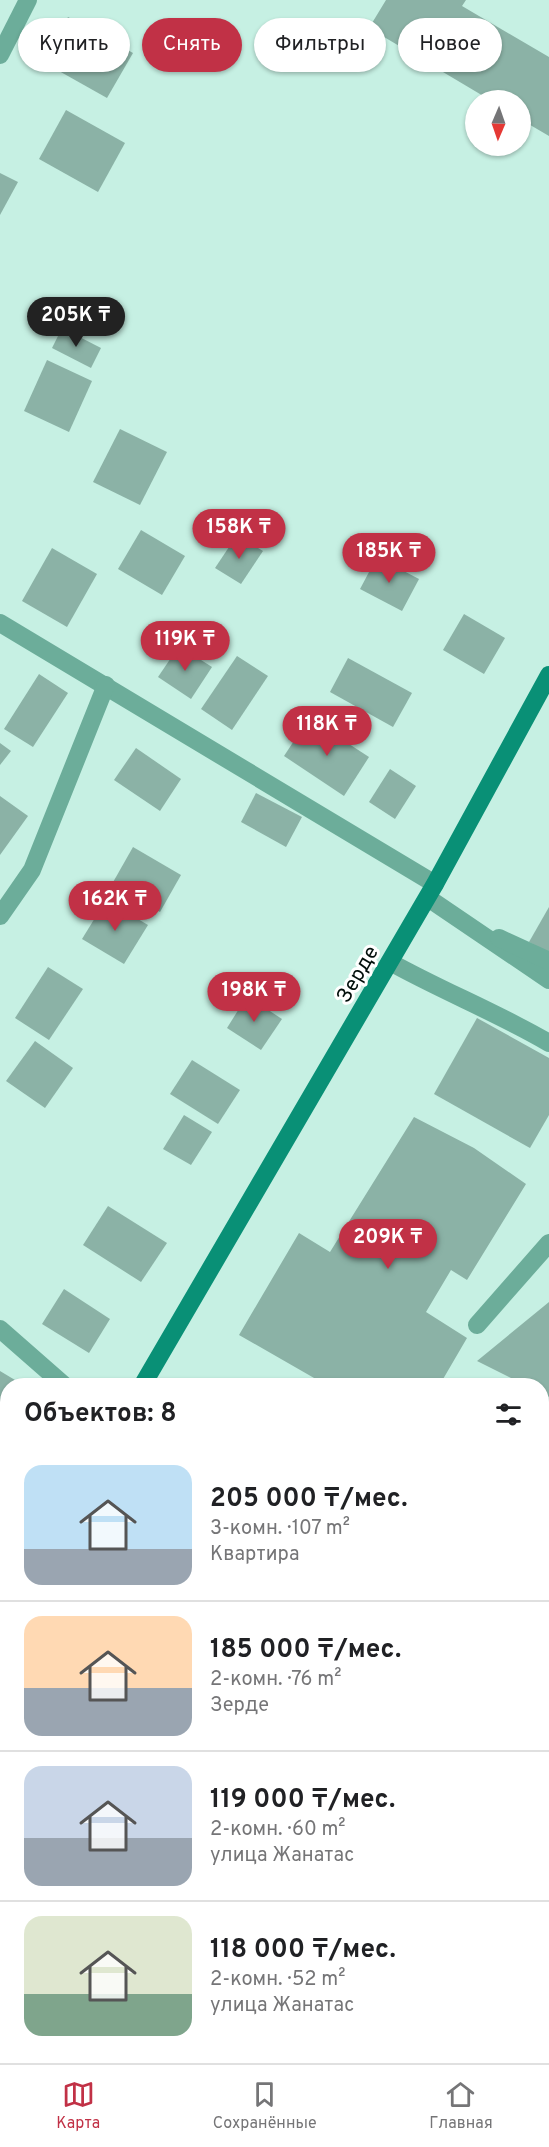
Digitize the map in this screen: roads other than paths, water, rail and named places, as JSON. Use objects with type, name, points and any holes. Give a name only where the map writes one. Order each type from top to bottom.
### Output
[{"type":"street","points":[[0,55],[28,0]]},
{"type":"street","points":[[0,623],[106,685],[432,891],[472,928],[549,980]]},
{"type":"street","name":"Зерде","points":[[147,1378],[432,891],[549,675]]},
{"type":"street","points":[[0,916],[32,870],[106,685]]},
{"type":"street","points":[[472,928],[517,944],[549,961]]},
{"type":"street","points":[[390,962],[516,1024],[549,1044]]},
{"type":"street","points":[[477,1325],[549,1243]]},
{"type":"street","points":[[0,1329],[56,1378]]}]
